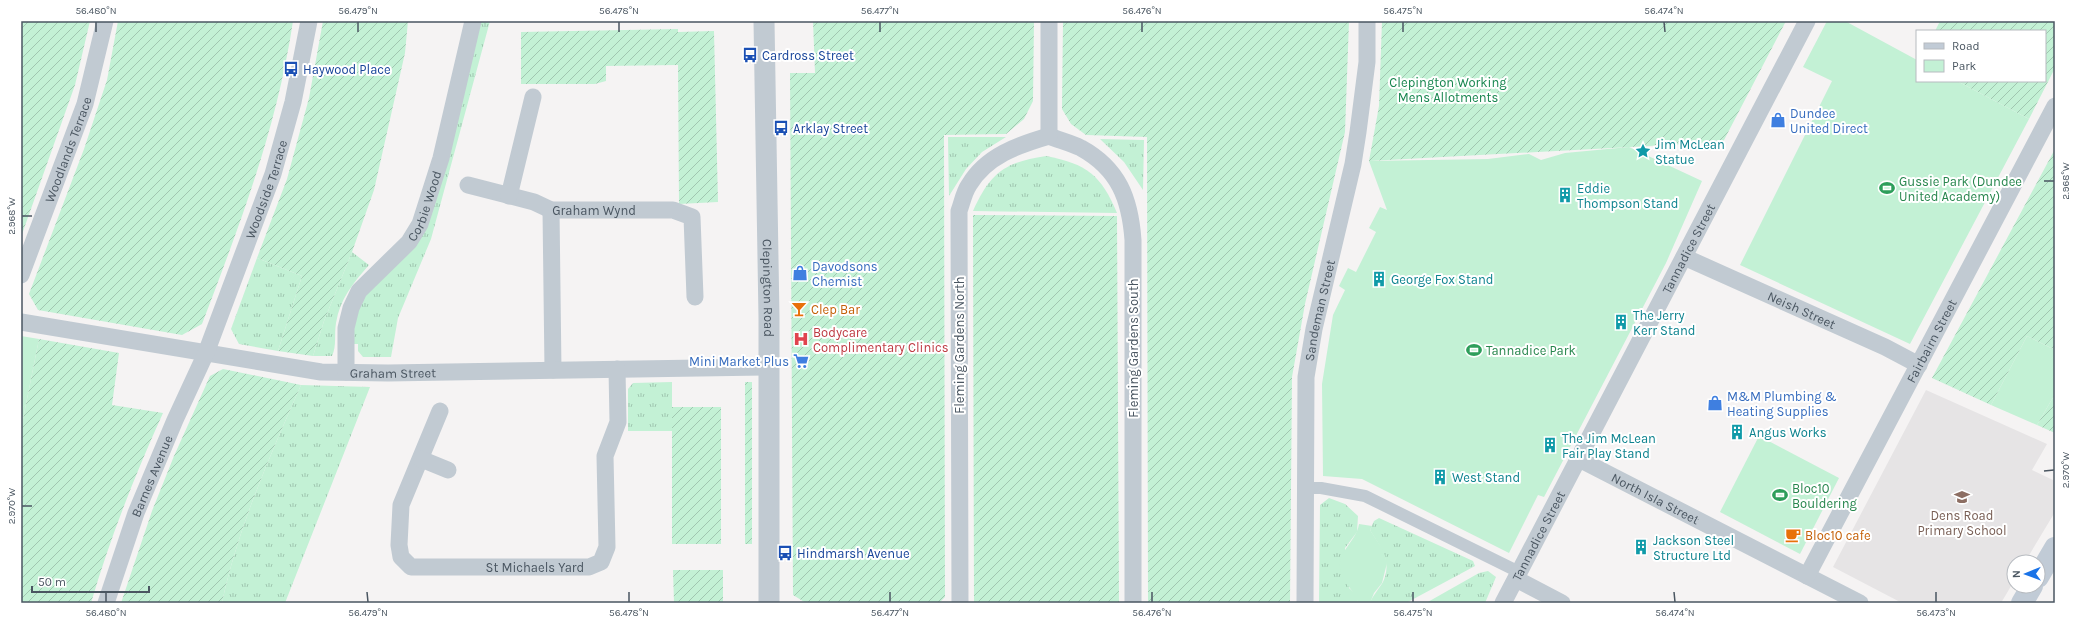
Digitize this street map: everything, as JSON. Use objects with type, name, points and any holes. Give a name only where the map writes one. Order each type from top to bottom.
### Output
[{"type":"main road","points":[[2046,563],[2055,548]]},
{"type":"main road","points":[[2022,603],[2027,594]]},
{"type":"street","name":"Woodlands Terrace","points":[[21,275],[85,104],[105,21]]},
{"type":"street","name":"Woodside Terrace","points":[[206,353],[273,174],[293,102],[309,21]]},
{"type":"street","name":"Corbie Wood","points":[[346,372],[346,328],[351,308],[359,291],[409,242],[420,224],[441,158],[473,21]]},
{"type":"street","name":"Clepington Road","points":[[764,21],[770,367],[769,603]]},
{"type":"street","points":[[1048,136],[1049,21]]},
{"type":"street","name":"Sandeman Street","points":[[1305,603],[1306,377],[1314,329],[1353,164],[1367,62],[1367,21]]},
{"type":"street","name":"Tannadice Street","points":[[1503,603],[1807,21]]},
{"type":"street","points":[[509,196],[533,97]]},
{"type":"street","name":"Fairbairn Street","points":[[1808,576],[2055,106]]},
{"type":"street","name":"Fleming Gardens North","points":[[960,603],[959,211],[969,185],[990,160],[1018,145],[1048,136]]},
{"type":"street","name":"Fleming Gardens South","points":[[1048,136],[1080,148],[1103,163],[1122,187],[1131,214],[1133,240],[1133,603]]},
{"type":"street","points":[[468,185],[534,202],[551,210]]},
{"type":"street","name":"Graham Wynd","points":[[553,370],[551,210],[673,210],[692,217],[695,297]]},
{"type":"street","name":"Neish Street","points":[[1684,257],[1885,347],[1919,365]]},
{"type":"street","name":"Graham Street","points":[[21,322],[321,372],[388,373],[770,367]]},
{"type":"street","name":"Barnes Avenue","points":[[106,603],[136,513],[175,420],[206,353]]},
{"type":"street","name":"St Michaels Yard","points":[[440,411],[402,505],[398,545],[401,557],[411,567],[589,567],[601,562],[607,547],[605,456],[618,422],[617,369]]},
{"type":"street","points":[[421,459],[448,470]]},
{"type":"street","name":"North Isla Street","points":[[1579,459],[1860,603]]},
{"type":"street","points":[[1306,488],[1321,488],[1365,496],[1517,576],[1562,603]]},
{"type":"shaded area","name":"Dens Road Primary School","points":[[1926,390],[2047,444],[2032,470],[2055,481],[2055,512],[2030,554],[2006,554],[2006,594],[2001,603],[1902,603],[1833,567]]},
{"type":"green space","points":[[21,21],[90,21],[75,85],[21,237]]},
{"type":"green space","points":[[118,21],[293,21],[286,61],[267,138],[230,250],[202,324],[182,335],[38,310],[29,294],[84,149],[107,80]]},
{"type":"green space","points":[[323,21],[408,21],[405,53],[374,190],[352,252],[324,321],[313,356],[278,351],[302,276],[257,258],[287,179],[309,98]]},
{"type":"green space","points":[[479,21],[490,21],[431,239],[398,318],[391,357],[363,357],[358,351],[358,344],[353,344],[353,325],[359,304],[376,282],[415,244]]},
{"type":"green space","points":[[813,21],[1034,21],[1033,101],[1024,119],[1006,134],[944,135],[945,597],[939,603],[806,603],[793,595],[790,73],[815,73]]},
{"type":"green space","points":[[1063,21],[1349,21],[1345,132],[1305,304],[1292,377],[1290,603],[1148,603],[1147,137],[1086,135],[1071,124],[1062,109]]},
{"type":"green space","name":"Clepington Working Mens Allotments","points":[[1382,21],[1786,21],[1723,142],[1369,161],[1379,106]]},
{"type":"green space","name":"Gussie Park (Dundee United Academy)","points":[[1827,21],[1845,21],[1916,59],[1916,82],[1959,82],[2029,119],[1910,344],[1740,265],[1832,81],[1803,67]]},
{"type":"green space","points":[[1940,21],[2055,21],[2055,68],[2029,119],[1959,82],[2046,82],[2046,30],[1936,30]]},
{"type":"green space","points":[[678,29],[678,32],[714,31],[718,202],[679,204],[678,65],[606,66],[606,81],[595,84],[521,84],[521,32]]},
{"type":"green space","points":[[948,137],[1006,137],[982,152],[966,169],[949,196]]},
{"type":"green space","points":[[1100,139],[1144,140],[1143,190],[1124,162]]},
{"type":"green space","name":"Tannadice Park","points":[[1629,147],[1702,181],[1666,263],[1544,497],[1538,495],[1509,553],[1362,479],[1323,476],[1322,384],[1333,315],[1345,290],[1339,286],[1348,268],[1356,272],[1376,232],[1369,228],[1380,207],[1387,210],[1369,161],[1488,159],[1529,154],[1541,160],[1565,153]]},
{"type":"green space","points":[[2055,149],[2055,350],[2027,336],[1991,405],[1932,378]]},
{"type":"green space","points":[[1046,156],[1072,163],[1091,173],[1105,189],[1117,213],[973,211],[986,187],[1000,172],[1009,166],[1020,162]]},
{"type":"green space","points":[[973,215],[1117,216],[1119,603],[974,603]]},
{"type":"green space","points":[[352,252],[369,265],[348,292],[341,306],[336,323],[332,356],[313,356],[324,321]]},
{"type":"green space","points":[[257,258],[302,276],[278,351],[239,344],[231,329]]},
{"type":"green space","points":[[21,336],[39,339],[21,429]]},
{"type":"green space","points":[[2027,336],[2055,350],[2055,394],[2037,425],[1991,405]]},
{"type":"green space","points":[[39,339],[119,353],[112,405],[163,413],[124,507],[106,555],[91,603],[21,603],[21,429]]},
{"type":"green space","points":[[223,369],[301,385],[246,519],[222,603],[121,603],[152,511],[174,456],[210,376]]},
{"type":"green space","points":[[672,382],[672,431],[628,431],[628,389],[633,383]]},
{"type":"green space","points":[[745,382],[752,382],[752,544],[745,544]]},
{"type":"green space","points":[[301,385],[370,387],[285,603],[222,603],[246,519]]},
{"type":"green space","points":[[2055,394],[2055,433],[2037,425]]},
{"type":"green space","points":[[672,407],[721,407],[721,544],[672,544]]},
{"type":"green space","name":"Bloc10 Bouldering","points":[[1759,436],[1839,478],[1800,554],[1720,512]]},
{"type":"green space","points":[[1329,498],[1345,504],[1358,516],[1357,532],[1345,548],[1349,588],[1357,595],[1358,603],[1319,603],[1320,505]]},
{"type":"green space","points":[[1379,518],[1473,561],[1475,566],[1406,603],[1370,603],[1383,582],[1387,567],[1384,554],[1370,530],[1374,521]]},
{"type":"green space","points":[[1359,524],[1372,526],[1370,530],[1383,550],[1387,563],[1382,583],[1374,593],[1370,603],[1358,603],[1355,595],[1341,573],[1340,566],[1343,553],[1354,537]]},
{"type":"green space","points":[[673,570],[723,570],[723,603],[674,603]]},
{"type":"green space","points":[[1488,571],[1496,577],[1485,603],[1426,603],[1479,573]]},
{"type":"place","name":"Cardross Street","points":[[750,55]]},
{"type":"place","name":"Haywood Place","points":[[291,69]]},
{"type":"place","name":"Dundee United Direct","points":[[1778,120]]},
{"type":"place","name":"Arklay Street","points":[[781,128]]},
{"type":"place","name":"Jim McLean Statue","points":[[1643,151]]},
{"type":"place","name":"Gussie Park (Dundee United Academy)","points":[[1887,188]]},
{"type":"place","name":"Eddie Thompson Stand","points":[[1565,195]]},
{"type":"place","name":"Davodsons Chemist","points":[[800,273]]},
{"type":"place","name":"George Fox Stand","points":[[1379,279]]},
{"type":"place","name":"Clep Bar","points":[[799,309]]},
{"type":"place","name":"The Jerry Kerr Stand","points":[[1621,322]]},
{"type":"place","name":"Bodycare Complimentary Clinics","points":[[801,339]]},
{"type":"place","name":"Tannadice Park","points":[[1474,350]]},
{"type":"place","name":"Mini Market Plus","points":[[801,361]]},
{"type":"place","name":"M&M Plumbing & Heating Supplies","points":[[1715,403]]},
{"type":"place","name":"Angus Works","points":[[1737,432]]},
{"type":"place","name":"The Jim McLean Fair Play Stand","points":[[1550,445]]},
{"type":"place","name":"West Stand","points":[[1440,477]]},
{"type":"place","name":"Bloc10 Bouldering","points":[[1780,495]]},
{"type":"place","name":"Dens Road Primary School","points":[[1962,497]]},
{"type":"place","name":"Bloc10 cafe","points":[[1793,535]]},
{"type":"place","name":"Jackson Steel Structure Ltd","points":[[1641,547]]},
{"type":"place","name":"Hindmarsh Avenue","points":[[785,553]]}]
